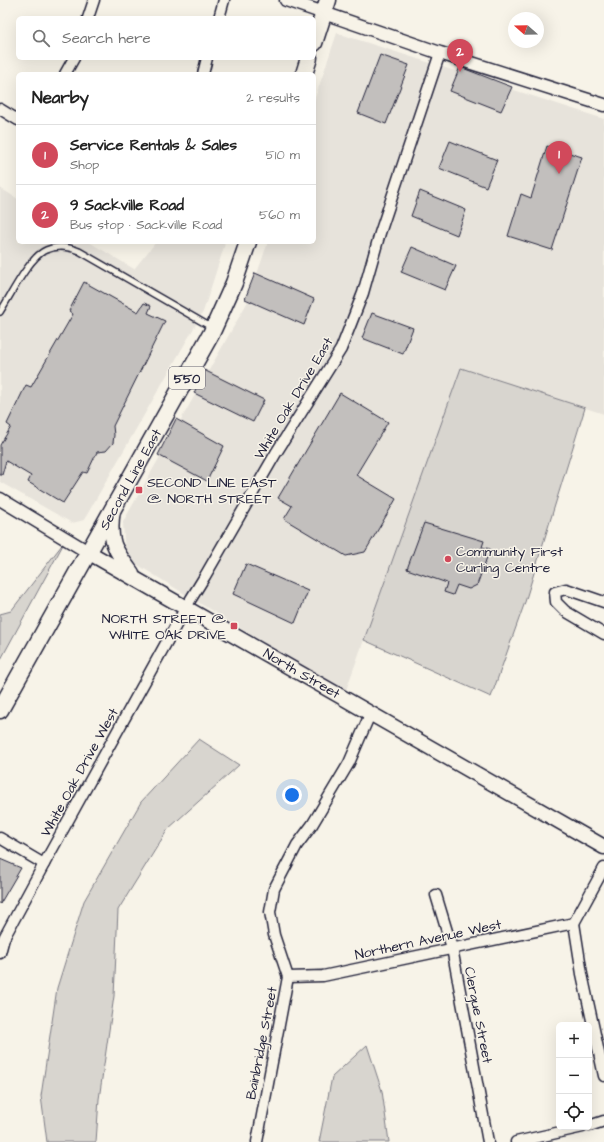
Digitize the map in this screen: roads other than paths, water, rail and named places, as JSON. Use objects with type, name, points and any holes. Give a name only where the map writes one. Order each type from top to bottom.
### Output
[{"type":"highway","points":[[316,37],[326,6]]},
{"type":"highway","points":[[305,72],[308,60]]},
{"type":"highway","name":"Second Line East","points":[[0,710],[214,328],[234,283],[247,244]]},
{"type":"main road","points":[[113,508],[110,525],[113,544],[136,578]]},
{"type":"main road","name":"North Street","points":[[88,552],[370,712],[604,848]]},
{"type":"street","points":[[89,16],[94,0]]},
{"type":"street","points":[[220,16],[224,0]]},
{"type":"street","points":[[286,0],[326,6],[440,53],[604,105]]},
{"type":"street","name":"White Oak Drive East","points":[[186,607],[276,453],[341,349],[363,293],[380,233],[440,53]]},
{"type":"street","points":[[66,72],[73,60]]},
{"type":"street","points":[[204,72],[206,60]]},
{"type":"street","points":[[0,109],[16,119]]},
{"type":"street","name":"North Street","points":[[0,499],[88,552]]},
{"type":"street","points":[[604,602],[566,589],[555,592],[556,602],[565,612],[604,634]]},
{"type":"street","name":"White Oak Drive West","points":[[0,953],[4,938],[186,607]]},
{"type":"street","name":"Bainbridge Street","points":[[256,1142],[288,978],[274,935],[270,912],[274,889],[297,845],[312,825],[349,763],[370,712]]},
{"type":"street","points":[[0,838],[44,864]]},
{"type":"street","points":[[604,868],[574,923],[582,974],[604,1076]]},
{"type":"street","name":"Clergue Street","points":[[436,895],[452,948],[488,1142]]},
{"type":"street","name":"Northern Avenue West","points":[[288,978],[323,976],[574,923]]},
{"type":"street","points":[[592,1125],[604,1121]]},
{"type":"street","points":[[516,1142],[570,1130]]},
{"type":"lane","points":[[0,312],[29,265],[36,257],[46,250],[58,247],[70,247],[214,328]]},
{"type":"place","name":"9 Sackville Road","points":[[460,72]]},
{"type":"place","name":"Service Rentals & Sales","points":[[559,174]]},
{"type":"place","name":"SECOND LINE EAST @ NORTH STREET","points":[[139,490]]},
{"type":"place","name":"Community First Curling Centre","points":[[448,559]]},
{"type":"place","name":"NORTH STREET @ WHITE OAK DRIVE","points":[[234,626]]}]
